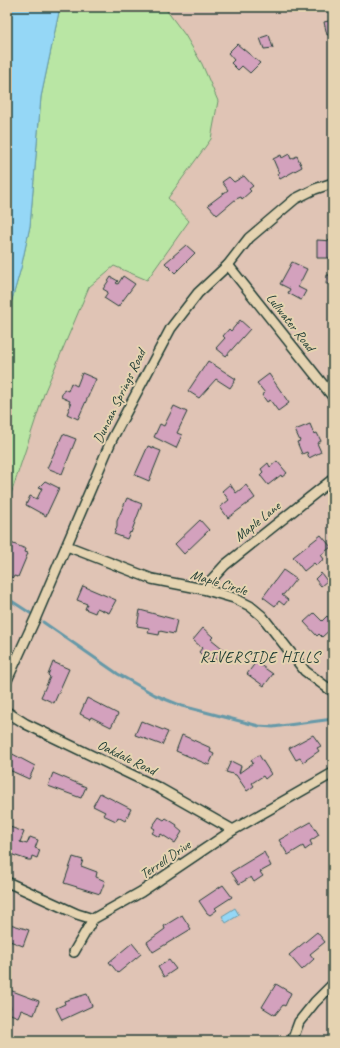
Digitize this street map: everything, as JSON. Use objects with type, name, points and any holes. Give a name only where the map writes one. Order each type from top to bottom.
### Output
[{"type":"street","name":"Duncan Springs Road","points":[[7,680],[67,546],[112,439],[143,383],[154,356],[181,313],[203,287],[228,264],[249,238],[295,199],[315,189],[333,183]]},
{"type":"street","name":"Lullwater Road","points":[[228,264],[333,397]]},
{"type":"street","name":"Maple Lane","points":[[203,589],[225,565],[333,478]]},
{"type":"street","name":"Maple Circle","points":[[67,546],[152,579],[203,589],[234,598],[250,606],[262,616],[305,671],[329,690],[333,690]]},
{"type":"street","name":"Oakdale Road","points":[[7,712],[26,724],[159,788],[233,830]]},
{"type":"street","name":"Terrell Drive","points":[[93,919],[141,892],[233,830],[333,773]]},
{"type":"street","points":[[7,882],[77,914],[93,919],[74,952]]},
{"type":"street","points":[[292,1041],[299,1022],[315,1002],[333,984]]},
{"type":"green space","points":[[60,7],[164,7],[185,35],[202,64],[218,101],[211,139],[168,198],[189,221],[147,280],[114,266],[89,287],[45,391],[7,506],[7,317],[21,268],[30,226],[41,97]]},
{"type":"water","points":[[7,7],[60,7],[41,97],[30,226],[21,268],[7,317]]},
{"type":"water","points":[[235,908],[239,915],[226,923],[222,916]]},
{"type":"building","points":[[333,20],[333,33],[327,35],[324,22]]},
{"type":"building","points":[[269,35],[273,48],[264,49],[260,38]]},
{"type":"building","points":[[237,44],[260,63],[250,73],[242,66],[238,70],[231,63],[234,60],[228,53]]},
{"type":"building","points":[[289,154],[291,159],[297,156],[302,167],[280,179],[273,159],[281,155],[282,158]]},
{"type":"building","points":[[244,176],[253,186],[249,189],[251,191],[242,199],[241,197],[236,199],[217,215],[208,205],[228,190],[222,182],[229,177],[234,182]]},
{"type":"building","points":[[317,240],[333,241],[333,258],[317,258]]},
{"type":"building","points":[[186,245],[195,253],[175,273],[165,263]]},
{"type":"building","points":[[292,262],[307,269],[298,287],[306,291],[301,300],[288,293],[290,289],[280,284]]},
{"type":"building","points":[[327,275],[333,275],[333,284],[326,284]]},
{"type":"building","points":[[123,276],[135,284],[118,307],[104,298],[108,292],[103,289],[111,277],[118,281],[116,283],[118,284]]},
{"type":"building","points":[[240,320],[250,329],[226,356],[216,348],[225,338],[223,336],[229,329],[231,331]]},
{"type":"building","points":[[208,361],[236,379],[230,388],[216,379],[199,398],[188,391]]},
{"type":"building","points":[[82,373],[96,379],[78,419],[67,414],[71,404],[69,403],[70,401],[61,397],[64,389],[68,391],[71,383],[77,386]]},
{"type":"building","points":[[269,374],[289,403],[278,411],[270,400],[267,402],[262,395],[265,393],[257,383]]},
{"type":"building","points":[[174,406],[187,412],[177,433],[182,435],[176,448],[154,437],[160,424],[164,426]]},
{"type":"building","points":[[310,424],[314,434],[317,433],[321,441],[317,443],[321,452],[309,458],[307,452],[302,454],[297,442],[300,441],[295,430]]},
{"type":"building","points":[[63,434],[76,439],[62,474],[47,468]]},
{"type":"building","points":[[148,446],[161,451],[149,481],[135,475]]},
{"type":"building","points":[[277,461],[287,473],[282,477],[281,475],[268,485],[260,475],[263,472],[261,469],[268,463],[270,467]]},
{"type":"building","points":[[45,481],[59,488],[46,516],[26,505],[30,496],[37,499],[42,488],[39,487]]},
{"type":"building","points":[[230,484],[236,493],[246,485],[255,498],[228,518],[220,507],[229,500],[222,491]]},
{"type":"building","points":[[127,498],[142,504],[131,533],[130,532],[127,539],[114,534],[117,527],[117,521]]},
{"type":"building","points":[[200,520],[209,530],[184,554],[175,544]]},
{"type":"building","points":[[321,535],[331,547],[321,555],[324,559],[316,565],[314,563],[304,571],[293,557]]},
{"type":"building","points":[[11,543],[26,549],[25,552],[28,553],[18,577],[14,576],[13,578],[7,575],[7,553]]},
{"type":"building","points":[[283,570],[296,579],[282,595],[288,600],[284,605],[279,601],[275,606],[263,597]]},
{"type":"building","points":[[321,573],[327,581],[321,586],[315,579]]},
{"type":"building","points":[[83,586],[116,600],[109,613],[97,608],[95,613],[85,609],[87,604],[77,600]]},
{"type":"building","points":[[140,610],[177,620],[174,634],[160,631],[159,635],[148,633],[149,628],[137,626]]},
{"type":"building","points":[[314,613],[322,621],[327,616],[333,622],[333,627],[322,637],[319,634],[317,636],[304,622]]},
{"type":"building","points":[[203,628],[213,637],[211,639],[227,652],[218,661],[212,657],[209,661],[204,657],[199,652],[202,648],[193,640]]},
{"type":"building","points":[[53,662],[69,669],[54,703],[41,697],[50,677],[48,675]]},
{"type":"building","points":[[256,662],[273,674],[264,686],[247,674]]},
{"type":"building","points":[[87,698],[118,714],[111,727],[91,717],[90,719],[80,714]]},
{"type":"building","points":[[141,721],[168,732],[162,745],[135,735]]},
{"type":"building","points":[[182,735],[211,748],[210,752],[214,754],[209,765],[176,751]]},
{"type":"building","points":[[313,735],[321,746],[317,748],[319,751],[303,762],[300,758],[296,760],[289,748]]},
{"type":"building","points":[[7,751],[35,766],[29,779],[7,769]]},
{"type":"building","points":[[259,755],[271,774],[265,779],[263,776],[252,783],[254,786],[247,791],[236,775],[226,772],[231,761],[241,766],[239,773],[253,763],[251,760]]},
{"type":"building","points":[[53,773],[86,787],[81,798],[48,786]]},
{"type":"building","points":[[100,793],[131,809],[125,821],[118,817],[116,821],[103,815],[105,812],[93,806]]},
{"type":"building","points":[[159,817],[164,820],[166,818],[177,825],[176,827],[182,832],[175,843],[161,834],[159,837],[152,833],[155,829],[152,827]]},
{"type":"building","points":[[311,822],[319,835],[310,841],[312,845],[305,850],[303,846],[288,855],[279,840]]},
{"type":"building","points":[[10,827],[24,832],[20,842],[27,844],[30,837],[38,840],[35,848],[40,850],[37,858],[32,856],[31,860],[28,860],[7,853],[7,837]]},
{"type":"building","points":[[264,852],[271,866],[260,872],[263,876],[254,882],[251,877],[239,884],[231,872]]},
{"type":"building","points":[[73,857],[83,860],[81,866],[97,872],[96,877],[105,881],[100,894],[64,883]]},
{"type":"building","points":[[223,885],[232,897],[215,908],[217,910],[210,915],[199,901]]},
{"type":"building","points":[[182,915],[191,929],[153,952],[147,942],[165,929],[164,926]]},
{"type":"building","points":[[7,923],[29,930],[23,946],[7,940]]},
{"type":"building","points":[[317,932],[325,942],[310,954],[314,959],[302,970],[289,955]]},
{"type":"building","points":[[132,943],[141,954],[118,973],[109,962]]},
{"type":"building","points":[[169,960],[176,969],[164,977],[158,967]]},
{"type":"building","points":[[276,984],[291,993],[285,1006],[283,1005],[275,1015],[262,1007]]},
{"type":"building","points":[[7,989],[39,1001],[34,1015],[21,1010],[18,1017],[8,1013],[11,1007],[7,1005]]},
{"type":"building","points":[[87,994],[92,1006],[62,1020],[56,1008],[65,1004],[64,1001]]},
{"type":"waterway","points":[[7,598],[30,613]]},
{"type":"waterway","points":[[43,622],[118,674],[155,695],[182,706],[259,726],[273,727],[333,719]]},
{"type":"district","name":"RIVERSIDE HILLS","points":[[260,657]]}]
